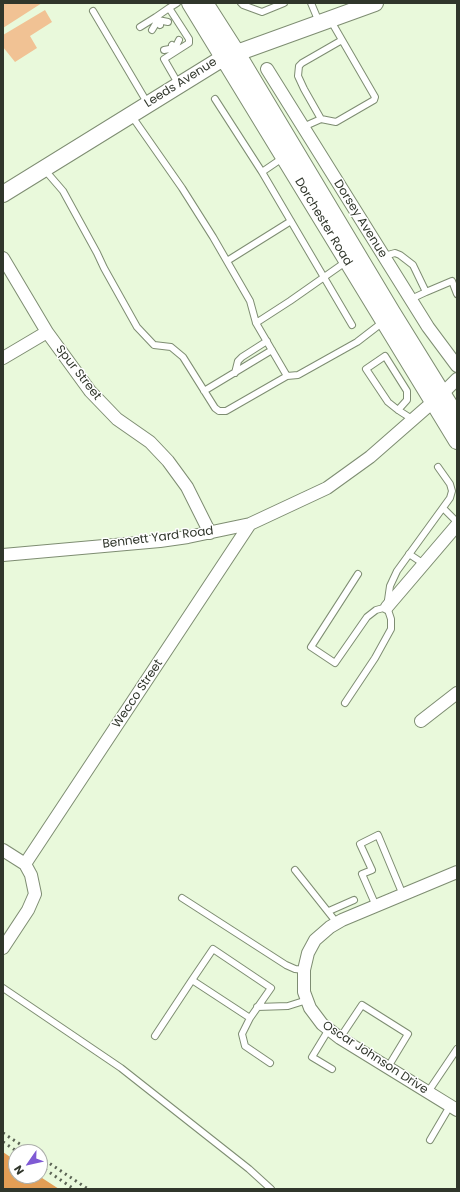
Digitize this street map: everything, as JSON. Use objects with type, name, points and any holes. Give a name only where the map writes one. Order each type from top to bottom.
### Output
[{"type":"main road","name":"Dorchester Road","points":[[190,3],[230,55],[438,397],[457,440]]},
{"type":"main road","name":"Dorchester Road","points":[[205,3],[230,55],[284,157],[352,257],[384,321],[438,397],[457,417]]},
{"type":"main road","name":"Leeds Avenue","points":[[3,194],[131,114],[230,55],[375,3]]},
{"type":"street","name":"Dorsey Avenue","points":[[267,69],[428,327],[457,366]]},
{"type":"street","name":"Spur Street","points":[[3,258],[47,332],[90,391],[117,419],[150,442],[168,461],[186,487],[210,533]]},
{"type":"street","points":[[3,358],[47,332]]},
{"type":"street","name":"Bennett Yard Road","points":[[3,555],[160,540],[210,533],[250,524],[327,488],[370,457],[457,379]]},
{"type":"street","points":[[387,607],[457,523]]},
{"type":"street","name":"Wecco Street","points":[[25,864],[250,524]]},
{"type":"street","points":[[421,721],[457,694]]},
{"type":"street","points":[[3,850],[25,864],[32,876],[35,894],[28,910],[3,948]]},
{"type":"street","name":"Oscar Johnson Drive","points":[[453,1108],[340,1038],[318,1020],[310,1008],[304,992],[304,970],[308,953],[315,940],[326,930],[337,923],[457,872]]},
{"type":"lane","points":[[152,30],[169,8],[177,3]]},
{"type":"lane","points":[[255,10],[258,3]]},
{"type":"lane","points":[[243,4],[262,12],[284,3]]},
{"type":"lane","points":[[303,127],[322,119],[336,122],[374,100],[375,97],[342,40],[324,21],[311,3]]},
{"type":"lane","points":[[164,50],[189,43],[189,39],[169,8]]},
{"type":"lane","points":[[93,11],[148,104]]},
{"type":"lane","points":[[140,27],[158,21],[168,22]]},
{"type":"lane","points":[[179,40],[164,59],[179,85]]},
{"type":"lane","points":[[322,119],[298,76],[299,66],[342,40]]},
{"type":"lane","points":[[215,99],[262,172],[352,325]]},
{"type":"lane","points":[[131,114],[182,188],[227,262],[250,301],[256,323],[287,376]]},
{"type":"lane","points":[[262,172],[284,157]]},
{"type":"lane","points":[[44,169],[63,191],[104,268],[138,326],[154,344],[171,347],[183,357],[215,408],[219,411],[226,411],[287,376],[298,375],[357,342],[384,321]]},
{"type":"lane","points":[[227,262],[291,221]]},
{"type":"lane","points":[[384,256],[394,254],[406,259],[413,265],[426,292]]},
{"type":"lane","points":[[256,323],[290,302],[352,257]]},
{"type":"lane","points":[[411,299],[454,280],[457,294]]},
{"type":"lane","points":[[235,373],[238,361],[267,341]]},
{"type":"lane","points":[[204,391],[272,350]]},
{"type":"lane","points":[[398,410],[408,396],[407,391],[385,356],[366,369],[388,402],[398,410],[412,419]]},
{"type":"lane","points":[[346,702],[391,629],[391,619],[387,607],[390,586],[397,571],[450,498],[452,491],[450,484],[438,467]]},
{"type":"lane","points":[[442,508],[457,523]]},
{"type":"lane","points":[[409,554],[424,564]]},
{"type":"lane","points":[[358,574],[311,647],[335,663],[367,617],[376,610],[387,607]]},
{"type":"lane","points":[[376,906],[362,874],[372,870],[360,844],[378,835],[403,895]]},
{"type":"lane","points":[[295,870],[337,923]]},
{"type":"lane","points":[[182,898],[286,965],[295,969],[304,970]]},
{"type":"lane","points":[[329,911],[354,900]]},
{"type":"lane","points":[[155,1036],[213,949],[271,988],[250,1018],[242,1034],[245,1046],[270,1063]]},
{"type":"lane","points":[[192,980],[250,1018]]},
{"type":"lane","points":[[3,988],[121,1068],[249,1169],[271,1189]]},
{"type":"lane","points":[[257,1007],[288,1006],[307,1000]]},
{"type":"lane","points":[[340,1038],[362,1005],[408,1034],[388,1067]]},
{"type":"lane","points":[[329,1029],[312,1057],[332,1069]]},
{"type":"lane","points":[[428,1092],[457,1049]]},
{"type":"lane","points":[[430,1140],[453,1108]]},
{"type":"shaded area","points":[[3,3],[42,3],[3,28]]},
{"type":"shaded area","points":[[45,10],[52,22],[30,36],[37,48],[15,62],[3,47],[3,35]]},
{"type":"shaded area","points":[[3,1152],[8,1155],[8,1184],[48,1184],[48,1182],[59,1189],[3,1189]]},
{"type":"railway","points":[[3,1133],[20,1144]]},
{"type":"railway","points":[[3,1142],[8,1145]]},
{"type":"railway","points":[[48,1162],[88,1189]]},
{"type":"railway","points":[[48,1171],[74,1189]]}]
